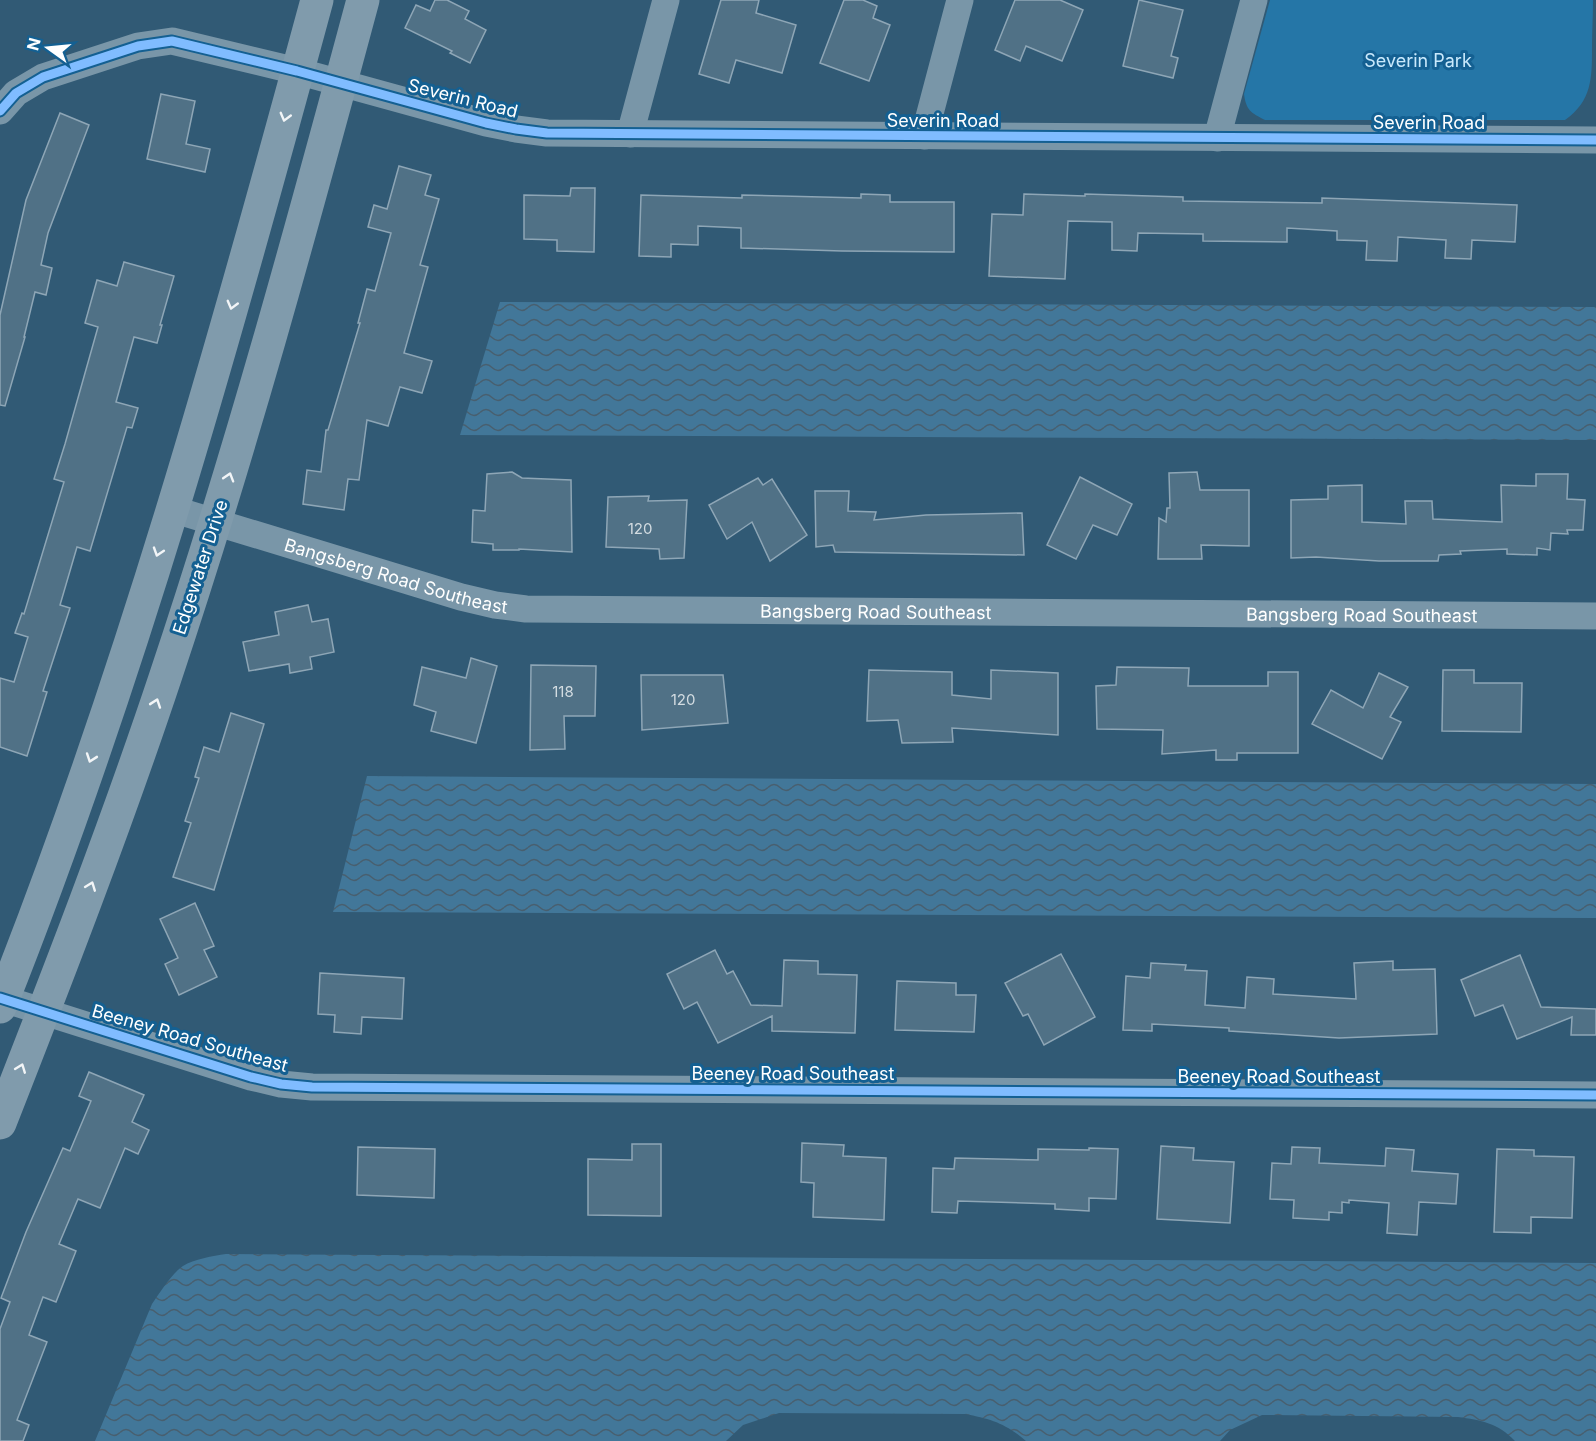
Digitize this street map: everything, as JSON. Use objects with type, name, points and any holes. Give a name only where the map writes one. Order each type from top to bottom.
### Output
[{"type":"street","points":[[1,1002],[62,844],[172,509],[221,348],[316,0]]},
{"type":"street","name":"Edgewater Drive","points":[[0,1123],[44,1012],[126,790],[215,522],[276,318],[363,0]]},
{"type":"street","points":[[630,134],[666,0]]},
{"type":"street","points":[[924,136],[960,0]]},
{"type":"street","points":[[1217,138],[1254,0]]},
{"type":"street","name":"Severin Road","points":[[0,111],[16,93],[43,77],[138,46],[172,41],[297,71],[486,123],[547,133],[1596,140]]},
{"type":"street","name":"Bangsberg Road Southeast","points":[[172,509],[461,597],[526,609],[1596,616]]},
{"type":"street","name":"Beeney Road Southeast","points":[[1,1002],[44,1012],[251,1077],[281,1084],[312,1087],[1596,1095]]},
{"type":"green space","name":"Severin Park","points":[[1270,0],[1593,0],[1592,69],[1589,88],[1581,105],[1565,120],[1265,120],[1250,110],[1244,94]]},
{"type":"water","points":[[500,302],[1596,307],[1596,440],[460,435]]},
{"type":"water","points":[[367,776],[1596,784],[1596,918],[333,912]]},
{"type":"water","points":[[226,1254],[1596,1263],[1596,1441],[1515,1441],[1489,1423],[1458,1417],[1262,1415],[1230,1430],[1220,1441],[1026,1441],[997,1423],[965,1414],[779,1413],[743,1425],[726,1441],[95,1441],[152,1304],[162,1289],[174,1273],[183,1266]]},
{"type":"building","points":[[435,0],[447,0],[469,11],[465,19],[486,30],[470,63],[450,53],[452,51],[405,28],[416,5],[430,11]]},
{"type":"building","points":[[721,0],[759,0],[756,13],[796,25],[782,73],[736,60],[729,83],[699,74]]},
{"type":"building","points":[[844,0],[863,0],[877,6],[873,18],[890,25],[869,81],[820,63]]},
{"type":"building","points":[[1015,0],[1060,0],[1083,10],[1062,61],[1026,46],[1020,61],[995,50]]},
{"type":"building","points":[[1139,0],[1183,10],[1171,56],[1178,58],[1173,78],[1123,66]]},
{"type":"building","points":[[161,94],[195,101],[186,144],[210,149],[205,172],[147,159]]},
{"type":"building","points":[[60,113],[89,125],[48,233],[41,265],[52,268],[46,295],[35,292],[5,406],[0,405],[0,315],[26,200]]},
{"type":"building","points":[[399,166],[431,175],[425,195],[439,199],[420,265],[428,267],[404,353],[432,361],[422,393],[400,387],[388,426],[367,420],[359,480],[348,479],[344,510],[303,504],[307,470],[321,472],[326,430],[328,430],[360,323],[358,323],[367,289],[375,291],[391,233],[368,227],[374,205],[387,209]]},
{"type":"building","points":[[571,188],[595,188],[594,252],[557,251],[557,240],[524,239],[524,195],[570,196]]},
{"type":"building","points":[[861,194],[890,195],[890,202],[954,202],[954,252],[741,248],[741,228],[698,226],[698,245],[671,244],[671,257],[639,256],[641,195],[861,198]]},
{"type":"building","points":[[1024,194],[1183,197],[1183,201],[1322,203],[1322,198],[1517,205],[1515,242],[1472,240],[1471,259],[1445,258],[1446,240],[1398,237],[1397,261],[1366,260],[1367,241],[1337,240],[1337,231],[1287,228],[1287,242],[1203,241],[1203,234],[1138,233],[1137,251],[1112,250],[1112,222],[1068,221],[1065,279],[989,276],[992,214],[1023,215]]},
{"type":"building","points":[[124,262],[174,276],[157,343],[134,337],[116,402],[138,408],[132,428],[127,427],[90,551],[77,547],[60,605],[70,608],[43,691],[47,692],[27,756],[0,747],[0,678],[14,682],[28,637],[15,633],[22,613],[24,614],[64,482],[54,479],[98,327],[85,323],[97,280],[117,286]]},
{"type":"building","points":[[512,472],[522,478],[571,480],[572,552],[493,550],[493,544],[472,542],[473,510],[485,511],[487,474]]},
{"type":"building","points":[[1197,472],[1200,490],[1249,490],[1249,546],[1201,545],[1202,559],[1158,559],[1159,518],[1166,522],[1167,508],[1170,508],[1169,473]]},
{"type":"building","points":[[1536,474],[1568,474],[1567,499],[1585,500],[1583,530],[1567,530],[1568,534],[1551,533],[1550,550],[1537,548],[1537,555],[1507,554],[1507,549],[1460,551],[1461,554],[1439,555],[1438,561],[1291,558],[1291,500],[1328,499],[1328,486],[1362,485],[1362,522],[1406,524],[1405,501],[1432,501],[1433,519],[1502,522],[1501,485],[1536,486]]},
{"type":"building","points":[[1080,477],[1132,504],[1117,535],[1093,525],[1076,559],[1047,545]]},
{"type":"building","points":[[758,478],[763,485],[772,479],[807,535],[770,561],[752,522],[727,539],[709,505]]},
{"type":"building","points":[[815,491],[849,491],[848,511],[876,512],[874,520],[926,515],[1022,513],[1024,555],[835,552],[833,545],[816,547]]},
{"type":"building","points":[[649,496],[648,501],[687,500],[684,558],[660,559],[659,549],[606,547],[608,497]]},
{"type":"building","points":[[308,605],[312,622],[328,619],[334,652],[310,657],[312,669],[290,673],[289,664],[249,671],[243,642],[279,635],[275,612]]},
{"type":"building","points":[[471,658],[497,666],[476,743],[431,731],[436,712],[414,705],[422,667],[466,678]]},
{"type":"building","points":[[531,665],[596,666],[595,716],[564,716],[565,749],[530,750]]},
{"type":"building","points":[[1117,667],[1189,668],[1188,686],[1268,686],[1268,672],[1298,672],[1298,753],[1237,753],[1237,760],[1216,760],[1216,750],[1162,754],[1163,730],[1097,729],[1096,686],[1116,685]]},
{"type":"building","points":[[869,670],[952,672],[952,695],[991,699],[991,670],[1058,673],[1058,735],[952,728],[953,742],[902,743],[898,720],[867,721]]},
{"type":"building","points":[[1443,670],[1474,670],[1474,683],[1522,683],[1521,732],[1442,731]]},
{"type":"building","points":[[1379,673],[1408,687],[1390,717],[1401,722],[1382,759],[1312,724],[1331,690],[1363,708]]},
{"type":"building","points":[[641,675],[723,675],[728,723],[642,730]]},
{"type":"building","points":[[231,713],[264,724],[214,890],[173,877],[191,823],[185,821],[199,778],[195,777],[204,747],[219,752]]},
{"type":"building","points":[[195,903],[214,946],[204,950],[217,977],[179,995],[165,964],[178,958],[160,919]]},
{"type":"building","points":[[715,950],[727,974],[733,971],[751,1005],[782,1006],[784,960],[818,961],[818,974],[857,975],[855,1033],[772,1031],[772,1016],[718,1043],[697,1002],[684,1009],[667,974]]},
{"type":"building","points":[[1061,954],[1095,1017],[1044,1045],[1028,1014],[1023,1016],[1005,983]]},
{"type":"building","points":[[1520,955],[1541,1007],[1596,1009],[1596,1035],[1571,1035],[1572,1017],[1517,1039],[1503,1005],[1475,1016],[1461,980]]},
{"type":"building","points":[[1393,961],[1393,970],[1435,969],[1437,1034],[1339,1038],[1152,1024],[1152,1031],[1123,1030],[1126,976],[1150,978],[1151,963],[1186,965],[1185,970],[1207,971],[1205,1005],[1245,1008],[1247,977],[1274,979],[1273,994],[1356,999],[1354,963]]},
{"type":"building","points":[[320,973],[404,978],[402,1019],[362,1017],[361,1034],[334,1032],[335,1015],[318,1014]]},
{"type":"building","points":[[897,981],[956,983],[956,995],[976,995],[974,1032],[895,1030]]},
{"type":"building","points":[[89,1072],[144,1095],[132,1122],[149,1130],[138,1154],[125,1148],[100,1208],[78,1199],[59,1244],[76,1251],[56,1302],[43,1297],[29,1335],[47,1342],[17,1420],[29,1425],[23,1441],[0,1441],[0,1329],[10,1302],[1,1298],[26,1232],[63,1148],[70,1151],[91,1101],[79,1096]]},
{"type":"building","points":[[802,1143],[844,1145],[843,1156],[886,1158],[884,1220],[813,1217],[814,1183],[801,1182]]},
{"type":"building","points":[[632,1144],[661,1144],[661,1216],[588,1215],[588,1159],[632,1160]]},
{"type":"building","points":[[1161,1146],[1194,1148],[1193,1160],[1234,1162],[1230,1223],[1157,1219]]},
{"type":"building","points":[[358,1147],[435,1149],[434,1198],[357,1195]]},
{"type":"building","points":[[1292,1147],[1320,1148],[1319,1163],[1385,1166],[1386,1148],[1414,1150],[1412,1171],[1458,1174],[1456,1204],[1419,1202],[1417,1235],[1387,1233],[1389,1203],[1349,1200],[1349,1203],[1342,1202],[1342,1213],[1329,1212],[1329,1220],[1293,1218],[1294,1200],[1270,1199],[1272,1163],[1291,1164]]},
{"type":"building","points":[[1089,1148],[1118,1149],[1116,1199],[1089,1198],[1089,1211],[1055,1209],[1055,1204],[958,1201],[957,1213],[932,1212],[933,1168],[954,1169],[955,1158],[1038,1160],[1038,1149],[1089,1150]]},
{"type":"building","points":[[1497,1149],[1534,1150],[1534,1156],[1574,1157],[1572,1218],[1531,1217],[1531,1233],[1494,1232]]},
{"type":"cycle path","points":[[0,111],[16,93],[43,77],[138,46],[172,41],[297,71],[486,123],[547,133],[1596,140]]},
{"type":"cycle path","points":[[0,998],[251,1077],[281,1084],[312,1087],[1596,1095]]}]
